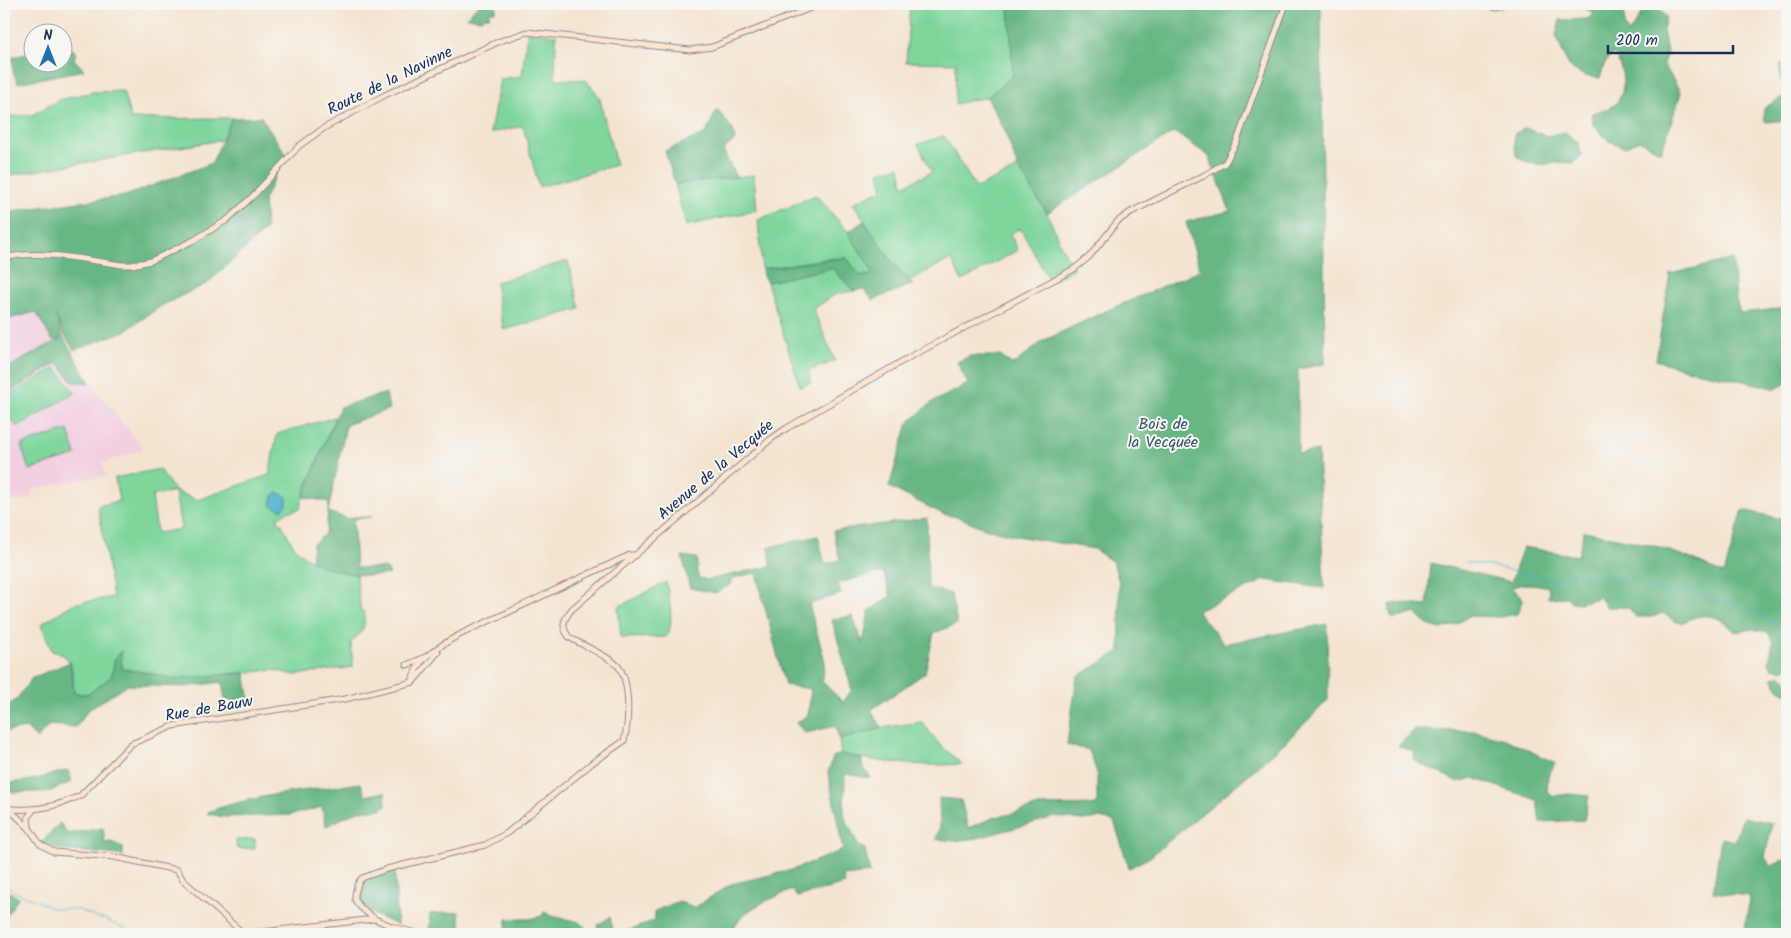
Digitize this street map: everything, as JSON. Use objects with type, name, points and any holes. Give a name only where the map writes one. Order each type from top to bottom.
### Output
[{"type":"street","name":"Route de la Navinne","points":[[4,258],[23,254],[44,255],[122,265],[150,261],[194,240],[227,220],[299,146],[324,128],[419,79],[500,42],[527,32],[696,50],[712,47],[822,4]]},
{"type":"street","name":"Avenue de la Vecquée","points":[[420,934],[391,926],[375,919],[360,907],[355,900],[356,888],[362,878],[387,869],[486,845],[507,833],[592,763],[624,741],[627,731],[627,693],[622,672],[612,661],[569,637],[564,631],[565,617],[572,609],[771,439],[796,422],[908,358],[1074,269],[1088,257],[1118,221],[1130,212],[1225,162],[1232,153],[1245,122],[1286,4]]},
{"type":"street","points":[[1480,4],[1497,7],[1505,4]]},
{"type":"street","points":[[407,665],[428,656],[446,643],[489,620],[630,555],[636,555]]},
{"type":"street","points":[[412,682],[446,643]]},
{"type":"street","points":[[412,682],[412,675],[428,656]]},
{"type":"street","name":"Rue de Bauw","points":[[25,814],[34,809],[69,801],[80,796],[132,744],[174,726],[345,699],[412,682]]},
{"type":"street","points":[[6,808],[25,814]]},
{"type":"street","points":[[6,808],[18,815],[25,814]]},
{"type":"street","points":[[25,814],[29,828],[40,844],[46,848],[60,853],[114,857],[176,870],[183,880],[244,934],[375,919]]},
{"type":"shaded area","points":[[36,311],[52,340],[63,337],[4,370],[4,320]]},
{"type":"shaded area","points":[[59,363],[73,382],[90,383],[144,449],[102,463],[106,476],[34,489],[29,499],[4,503],[4,395]]},
{"type":"green space","points":[[479,4],[496,4],[496,11],[490,11],[489,16],[482,17],[482,19],[467,17]]},
{"type":"green space","points":[[910,4],[1009,4],[1013,76],[987,97],[955,104],[956,63],[906,62]]},
{"type":"green space","name":"Bois de la Vecquée","points":[[1009,4],[1321,4],[1325,364],[1298,369],[1298,454],[1318,451],[1324,588],[1265,580],[1197,611],[1224,644],[1327,624],[1328,700],[1241,781],[1150,857],[1129,868],[1114,821],[1099,818],[1083,820],[1055,817],[978,838],[953,841],[936,839],[940,826],[939,798],[961,800],[968,828],[995,817],[1039,806],[1097,805],[1097,773],[1089,750],[1067,745],[1077,677],[1120,651],[1119,582],[1113,562],[1094,549],[1017,536],[984,528],[961,518],[943,514],[889,487],[908,423],[931,403],[968,384],[957,362],[970,356],[1000,356],[1013,365],[1043,341],[1099,314],[1200,270],[1186,222],[1230,211],[1209,156],[1174,132],[1047,213],[1018,168],[1004,129],[987,97],[1013,76]]},
{"type":"green space","points":[[1575,4],[1625,4],[1624,25],[1628,33],[1643,11],[1651,5],[1656,4],[1666,17],[1663,30],[1667,53],[1663,63],[1681,93],[1661,152],[1639,140],[1624,147],[1609,141],[1593,125],[1592,113],[1606,109],[1619,100],[1623,86],[1622,72],[1613,53],[1604,65],[1600,78],[1585,76],[1571,68],[1567,63],[1556,36],[1560,20],[1587,19],[1593,15],[1592,12]]},
{"type":"green space","points":[[527,32],[556,35],[555,79],[586,80],[599,96],[616,165],[539,187],[523,126],[490,133],[500,79],[522,76]]},
{"type":"green space","points":[[72,49],[76,52],[74,59],[84,70],[18,83],[13,71],[13,57],[22,55],[22,72],[72,72]]},
{"type":"green space","points":[[1780,63],[1787,65],[1787,120],[1767,122],[1764,120],[1764,108],[1784,96],[1785,91],[1780,77]]},
{"type":"green space","points":[[123,91],[131,119],[232,118],[222,140],[4,176],[4,117],[32,115],[59,100],[93,92]]},
{"type":"green space","points":[[717,109],[733,130],[735,140],[723,150],[736,177],[675,184],[665,151],[706,133]]},
{"type":"green space","points":[[261,117],[288,157],[277,172],[264,200],[266,229],[208,283],[161,306],[125,331],[74,350],[55,314],[63,337],[90,383],[73,382],[58,363],[4,395],[4,370],[61,338],[52,340],[36,312],[4,320],[4,212],[125,196],[212,163],[232,118]]},
{"type":"green space","points":[[1525,128],[1547,136],[1565,132],[1578,143],[1582,156],[1572,163],[1538,164],[1525,161],[1516,156],[1514,134]]},
{"type":"green space","points":[[944,136],[976,188],[1018,168],[1047,213],[1062,248],[1074,269],[1050,282],[1020,228],[1010,234],[1018,250],[962,281],[951,259],[908,281],[892,262],[853,203],[883,189],[879,172],[900,166],[903,186],[932,172],[918,144]]},
{"type":"green space","points":[[754,175],[757,210],[686,226],[675,184]]},
{"type":"green space","points":[[816,195],[848,232],[873,272],[871,276],[860,276],[846,258],[826,259],[762,269],[758,220]]},
{"type":"green space","points":[[864,221],[892,262],[913,284],[873,300],[863,289],[854,291],[832,268],[767,282],[763,276],[762,269],[847,258],[860,276],[871,275],[873,272],[848,232]]},
{"type":"green space","points":[[1733,259],[1736,300],[1740,313],[1787,308],[1787,383],[1775,389],[1686,369],[1656,360],[1670,274]]},
{"type":"green space","points":[[568,261],[580,309],[504,330],[498,305],[496,282]]},
{"type":"green space","points":[[832,267],[854,291],[836,294],[813,309],[835,361],[808,371],[811,382],[800,387],[767,282]]},
{"type":"green space","points":[[56,368],[75,393],[17,427],[4,409],[4,398]]},
{"type":"green space","points":[[386,393],[389,409],[346,425],[328,512],[348,519],[372,517],[353,519],[356,568],[383,568],[387,569],[390,574],[360,575],[339,571],[311,560],[313,544],[324,535],[326,530],[329,502],[303,497],[340,407]]},
{"type":"green space","points":[[335,417],[301,502],[300,509],[287,512],[277,518],[293,545],[305,557],[330,569],[356,574],[361,612],[364,612],[364,622],[363,629],[351,642],[353,667],[295,675],[274,670],[171,679],[150,673],[122,669],[121,651],[115,660],[112,677],[88,694],[74,693],[69,661],[60,653],[52,651],[41,624],[73,604],[113,597],[98,506],[119,501],[115,478],[159,469],[175,491],[197,500],[269,475],[277,434]],"holes":[[[175,491],[181,529],[157,533],[152,496]]]},
{"type":"green space","points":[[68,430],[76,455],[29,470],[21,445]]},
{"type":"green space","points":[[1743,510],[1787,520],[1787,668],[1781,670],[1772,668],[1769,662],[1773,642],[1768,632],[1752,629],[1735,632],[1723,621],[1710,616],[1689,619],[1682,623],[1674,621],[1663,613],[1652,617],[1636,617],[1628,607],[1606,607],[1600,597],[1580,603],[1571,602],[1567,597],[1548,598],[1549,587],[1539,585],[1525,584],[1511,588],[1523,598],[1517,614],[1501,617],[1469,616],[1455,625],[1441,629],[1428,625],[1415,613],[1395,619],[1391,617],[1389,605],[1396,603],[1427,606],[1431,563],[1511,582],[1523,547],[1578,556],[1584,531],[1659,547],[1724,574]]},
{"type":"green space","points":[[927,518],[928,588],[951,594],[957,624],[934,633],[925,673],[871,710],[882,728],[839,740],[836,726],[805,733],[796,723],[808,715],[811,689],[785,685],[756,573],[733,578],[731,584],[716,593],[690,588],[682,556],[697,558],[699,578],[707,580],[771,566],[769,547],[818,536],[825,564],[840,560],[833,531]],"holes":[[[883,572],[891,596],[869,611],[863,643],[852,616],[832,620],[852,690],[843,702],[822,681],[825,662],[809,604],[841,594],[838,583]]]},
{"type":"green space","points":[[666,582],[671,618],[669,632],[666,637],[621,638],[618,607]]},
{"type":"green space","points":[[121,651],[122,669],[150,673],[171,679],[245,673],[250,701],[225,700],[222,682],[184,687],[127,685],[88,710],[76,727],[49,725],[37,739],[26,728],[9,731],[4,734],[4,708],[16,700],[32,678],[70,662],[74,693],[88,694],[111,677],[115,659]]},
{"type":"green space","points":[[1780,675],[1787,679],[1787,693],[1779,689],[1772,678]]},
{"type":"green space","points":[[922,722],[939,744],[962,764],[901,764],[841,754],[839,740],[882,728]]},
{"type":"green space","points":[[1414,730],[1473,731],[1505,739],[1555,763],[1548,776],[1547,791],[1554,796],[1569,794],[1589,796],[1584,820],[1540,822],[1537,800],[1473,778],[1459,782],[1415,761],[1414,752],[1398,746]]},
{"type":"green space","points":[[841,754],[862,759],[862,766],[871,778],[845,774],[844,815],[858,845],[865,849],[870,873],[843,876],[845,884],[797,897],[792,890],[780,895],[746,913],[727,934],[591,934],[597,930],[598,925],[610,917],[613,931],[623,933],[655,920],[655,911],[679,901],[694,908],[731,884],[792,870],[843,850],[828,773],[833,757]]},
{"type":"green space","points":[[68,770],[72,782],[48,792],[4,792],[4,784],[36,779]]},
{"type":"green space","points":[[361,783],[365,796],[385,792],[386,805],[382,809],[358,811],[326,826],[322,807],[290,815],[225,817],[208,814],[208,812],[227,806],[264,797]]},
{"type":"green space","points":[[1743,817],[1772,823],[1765,857],[1771,867],[1781,860],[1787,860],[1787,934],[1744,934],[1750,896],[1713,892],[1721,838],[1735,841]]},
{"type":"green space","points":[[60,823],[68,834],[103,828],[105,843],[111,842],[123,847],[123,856],[69,851],[49,847],[41,843]]},
{"type":"green space","points":[[255,839],[255,848],[237,849],[236,840]]},
{"type":"green space","points":[[395,870],[397,925],[375,915],[365,908],[358,899],[358,887],[364,879]]},
{"type":"green space","points":[[4,888],[18,898],[4,920]]},
{"type":"green space","points":[[459,912],[462,934],[429,933],[430,914]]},
{"type":"green space","points":[[544,912],[558,918],[577,921],[590,934],[464,934],[506,929],[507,919],[530,919],[542,916]]},
{"type":"water","points":[[278,492],[287,497],[287,505],[282,510],[271,505],[273,496]]},
{"type":"waterway","points":[[1465,562],[1501,568],[1550,581],[1568,576],[1586,578],[1611,575],[1641,587],[1645,583],[1660,591],[1685,591],[1749,609],[1771,620],[1787,632]]},
{"type":"waterway","points":[[4,883],[16,893],[32,898],[51,908],[79,910],[104,919],[135,934]]}]
